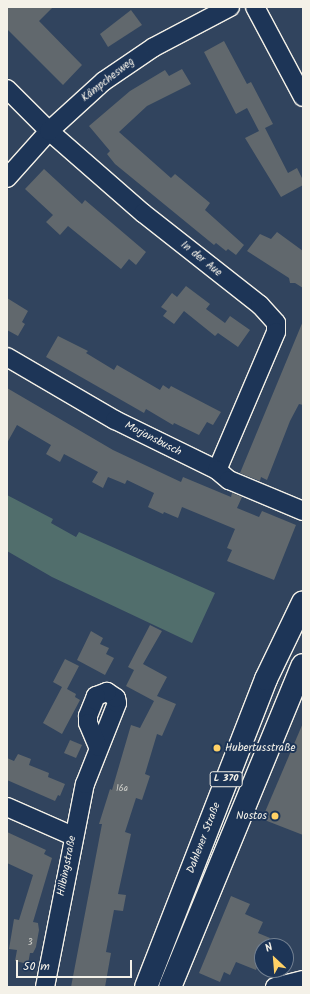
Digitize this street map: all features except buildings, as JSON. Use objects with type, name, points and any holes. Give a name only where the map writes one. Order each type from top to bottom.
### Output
[{"type":"main road","name":"Dahlener Straße","points":[[146,987],[239,745],[279,651],[303,602]]},
{"type":"main road","points":[[279,651],[303,652]]},
{"type":"main road","points":[[279,651],[302,671]]},
{"type":"main road","name":"Dahlener Straße","points":[[170,987],[274,731],[302,671]]},
{"type":"main road","points":[[274,731],[290,714],[303,706]]},
{"type":"street","name":"Kämpchesweg","points":[[7,178],[69,111],[128,62],[230,7]]},
{"type":"street","points":[[255,7],[303,98]]},
{"type":"street","name":"In der Aue","points":[[7,89],[49,131],[143,213],[260,305],[276,323],[276,332],[218,470]]},
{"type":"street","name":"Morjansbusch","points":[[7,357],[115,420],[218,470],[229,480],[303,511]]},
{"type":"street","name":"Hilbingstraße","points":[[45,987],[73,836],[85,784],[98,747]]},
{"type":"street","points":[[7,807],[73,836]]},
{"type":"street","points":[[275,987],[303,980]]},
{"type":"green space","points":[[7,495],[53,519],[51,523],[76,537],[79,532],[215,593],[192,643],[52,577],[7,551]]},
{"type":"place","name":"Hubertusstraße","points":[[217,748]]},
{"type":"place","name":"Nostos","points":[[275,816]]}]
